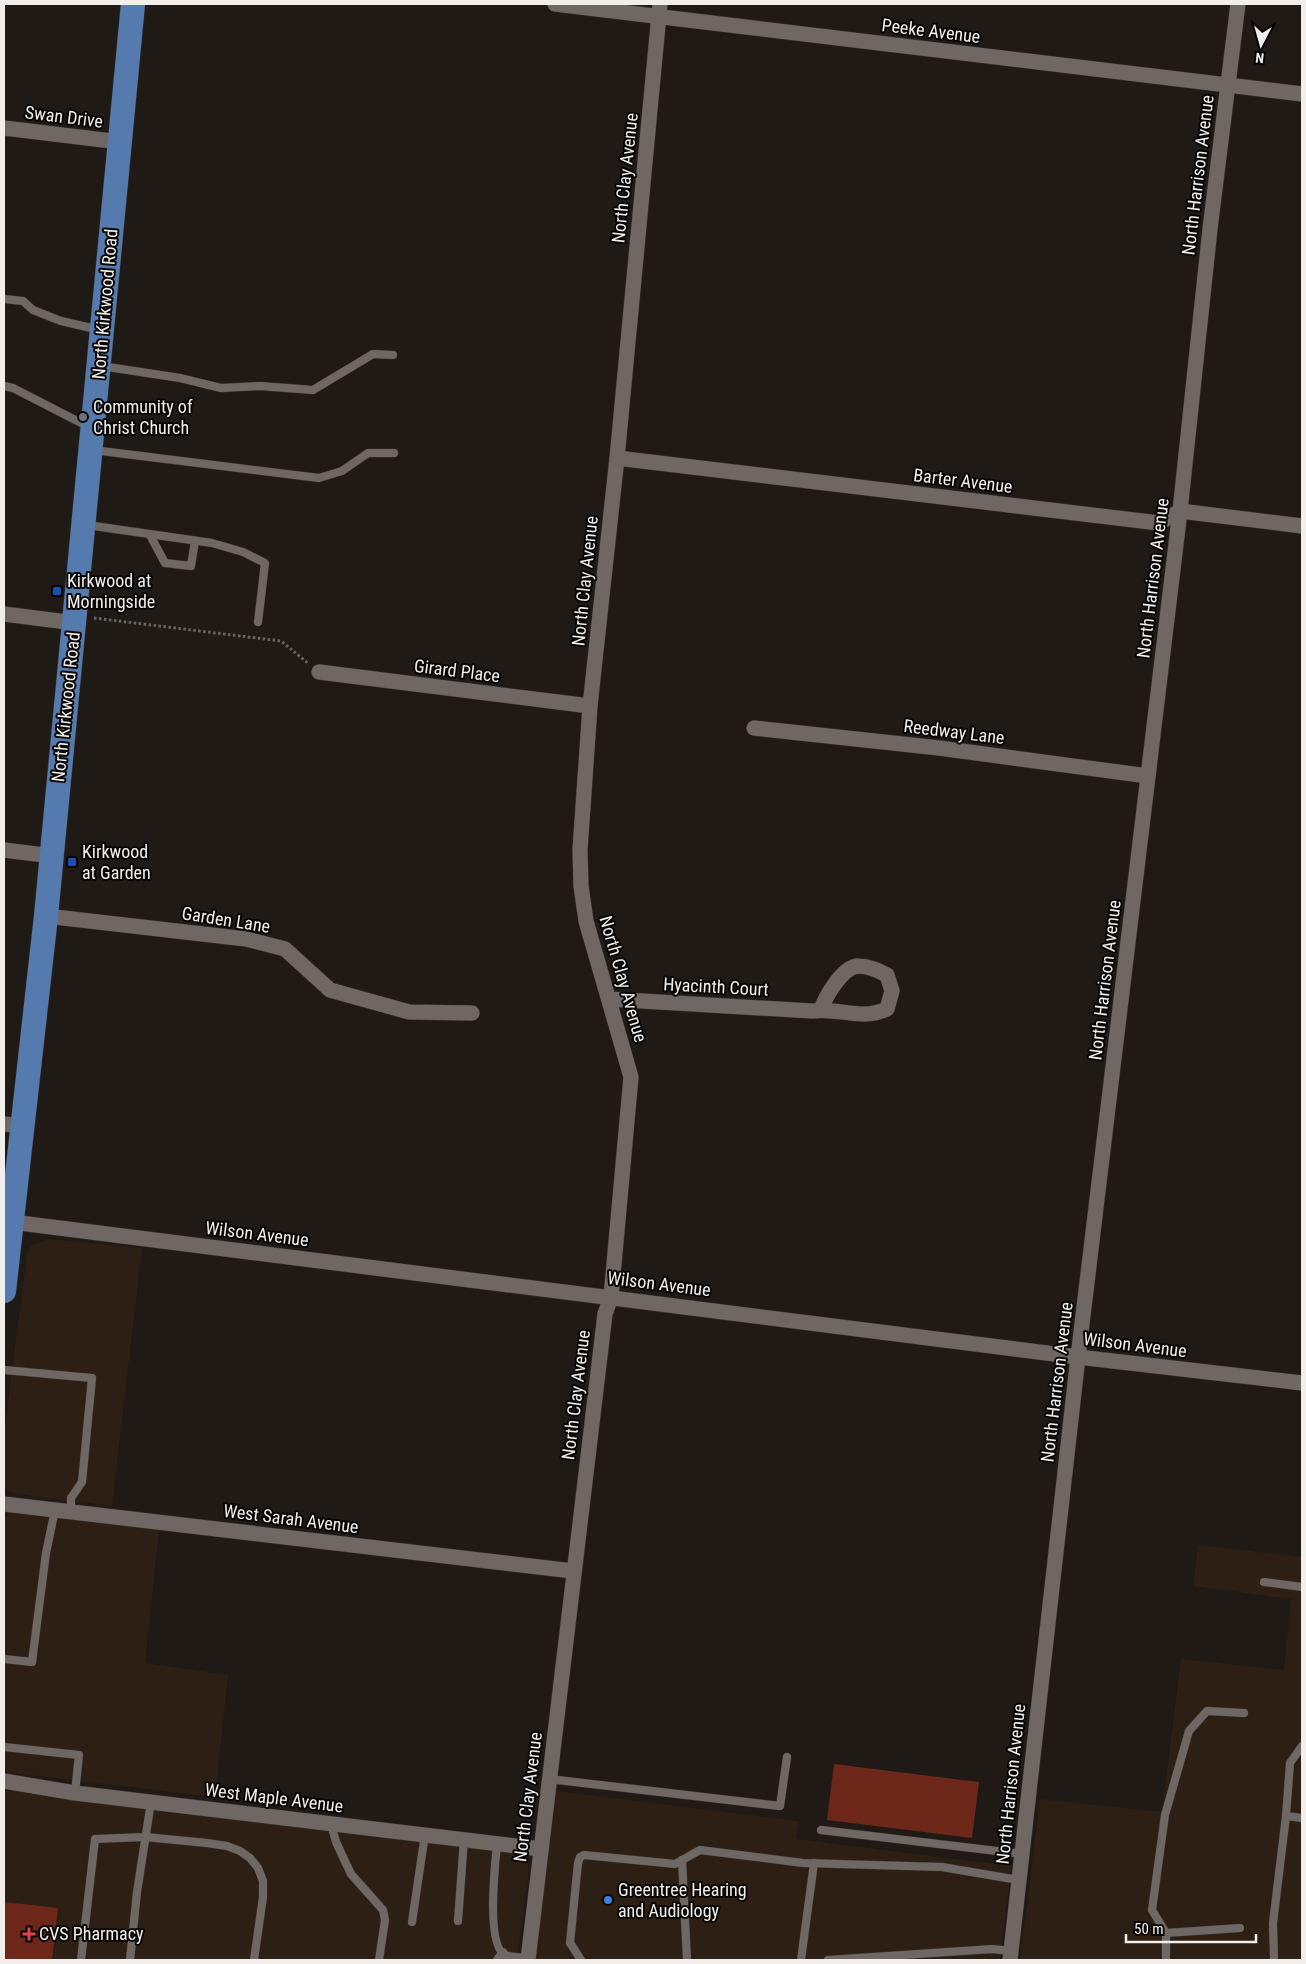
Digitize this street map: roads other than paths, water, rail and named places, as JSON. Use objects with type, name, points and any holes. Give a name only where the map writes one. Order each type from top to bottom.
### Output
[{"type":"main road","name":"North Kirkwood Road","points":[[4,1291],[12,1222],[13,1125],[46,916],[133,4]]},
{"type":"street","name":"Peeke Avenue","points":[[556,4],[660,10],[1302,94]]},
{"type":"street","name":"North Harrison Avenue","points":[[1010,1955],[1078,1357],[1180,511],[1238,4]]},
{"type":"street","name":"North Clay Avenue","points":[[528,1959],[604,1314],[611,1297],[631,1077],[586,921],[581,886],[580,850],[582,798],[590,706],[617,458],[660,10]]},
{"type":"street","name":"Swan Drive","points":[[4,128],[120,142]]},
{"type":"street","name":"Barter Avenue","points":[[617,458],[1159,523],[1180,511]]},
{"type":"street","points":[[1180,511],[1302,526]]},
{"type":"street","points":[[4,614],[75,620]]},
{"type":"street","name":"Girard Place","points":[[319,672],[590,706]]},
{"type":"street","name":"Reedway Lane","points":[[754,728],[939,748],[1148,776]]},
{"type":"street","points":[[4,850],[52,856]]},
{"type":"street","name":"Garden Lane","points":[[46,916],[246,939],[285,949],[330,990],[409,1012],[472,1013]]},
{"type":"street","name":"Hyacinth Court","points":[[609,999],[821,1010],[862,1015],[875,1014],[888,1009],[892,991],[887,975],[871,967],[855,966],[843,975],[825,998],[821,1010]]},
{"type":"street","name":"Wilson Avenue","points":[[12,1222],[1078,1357],[1302,1383]]},
{"type":"street","name":"West Sarah Avenue","points":[[4,1504],[573,1571]]},
{"type":"street","name":"West Maple Avenue","points":[[4,1781],[75,1793],[541,1849]]},
{"type":"lane","points":[[4,299],[23,301],[33,310],[62,321],[102,330]]},
{"type":"lane","points":[[99,366],[180,378],[221,388],[260,386],[313,390],[373,354],[393,355]]},
{"type":"lane","points":[[4,386],[13,388],[92,439],[319,478],[342,471],[368,453],[394,453]]},
{"type":"lane","points":[[82,524],[212,543],[242,552],[266,563],[258,622]]},
{"type":"lane","points":[[150,535],[164,563],[191,566],[195,541]]},
{"type":"lane","points":[[4,1370],[92,1378],[82,1482],[71,1498],[71,1512]]},
{"type":"lane","points":[[4,1659],[32,1662],[46,1553],[55,1510]]},
{"type":"lane","points":[[1264,1582],[1302,1587]]},
{"type":"lane","points":[[1166,1960],[1166,1933],[1152,1910],[1165,1816],[1189,1731],[1207,1711],[1244,1713]]},
{"type":"lane","points":[[1274,1960],[1273,1923],[1286,1816],[1290,1763],[1302,1746]]},
{"type":"lane","points":[[4,1747],[79,1755],[75,1793]]},
{"type":"lane","points":[[549,1779],[780,1806],[787,1757]]},
{"type":"lane","points":[[130,1960],[150,1802]]},
{"type":"lane","points":[[1286,1816],[1302,1818]]},
{"type":"lane","points":[[331,1824],[336,1842],[351,1874],[383,1910],[385,1920],[379,1960]]},
{"type":"lane","points":[[821,1830],[1022,1854]]},
{"type":"lane","points":[[412,1922],[425,1834]]},
{"type":"lane","points":[[81,1960],[95,1839],[145,1837],[227,1846],[240,1851],[250,1858],[258,1868],[263,1881],[263,1897],[254,1960]]},
{"type":"lane","points":[[458,1921],[464,1839]]},
{"type":"lane","points":[[497,1844],[493,1910],[496,1939],[500,1949],[506,1955],[528,1959]]},
{"type":"lane","points":[[581,1960],[570,1943],[580,1857],[587,1855],[675,1864],[700,1850],[814,1863],[942,1867],[1019,1880]]},
{"type":"lane","points":[[682,1860],[687,1960]]},
{"type":"lane","points":[[801,1960],[814,1863]]},
{"type":"lane","points":[[1166,1933],[1240,1928]]},
{"type":"lane","points":[[828,1960],[992,1949],[1010,1955]]},
{"type":"lane","points":[[497,1960],[503,1952]]},
{"type":"place","name":"Community of Christ Church","points":[[83,417]]},
{"type":"place","name":"Kirkwood at Morningside","points":[[57,591]]},
{"type":"place","name":"Kirkwood at Garden","points":[[72,862]]},
{"type":"place","name":"Greentree Hearing and Audiology","points":[[608,1900]]},
{"type":"place","name":"CVS Pharmacy","points":[[29,1934]]}]
